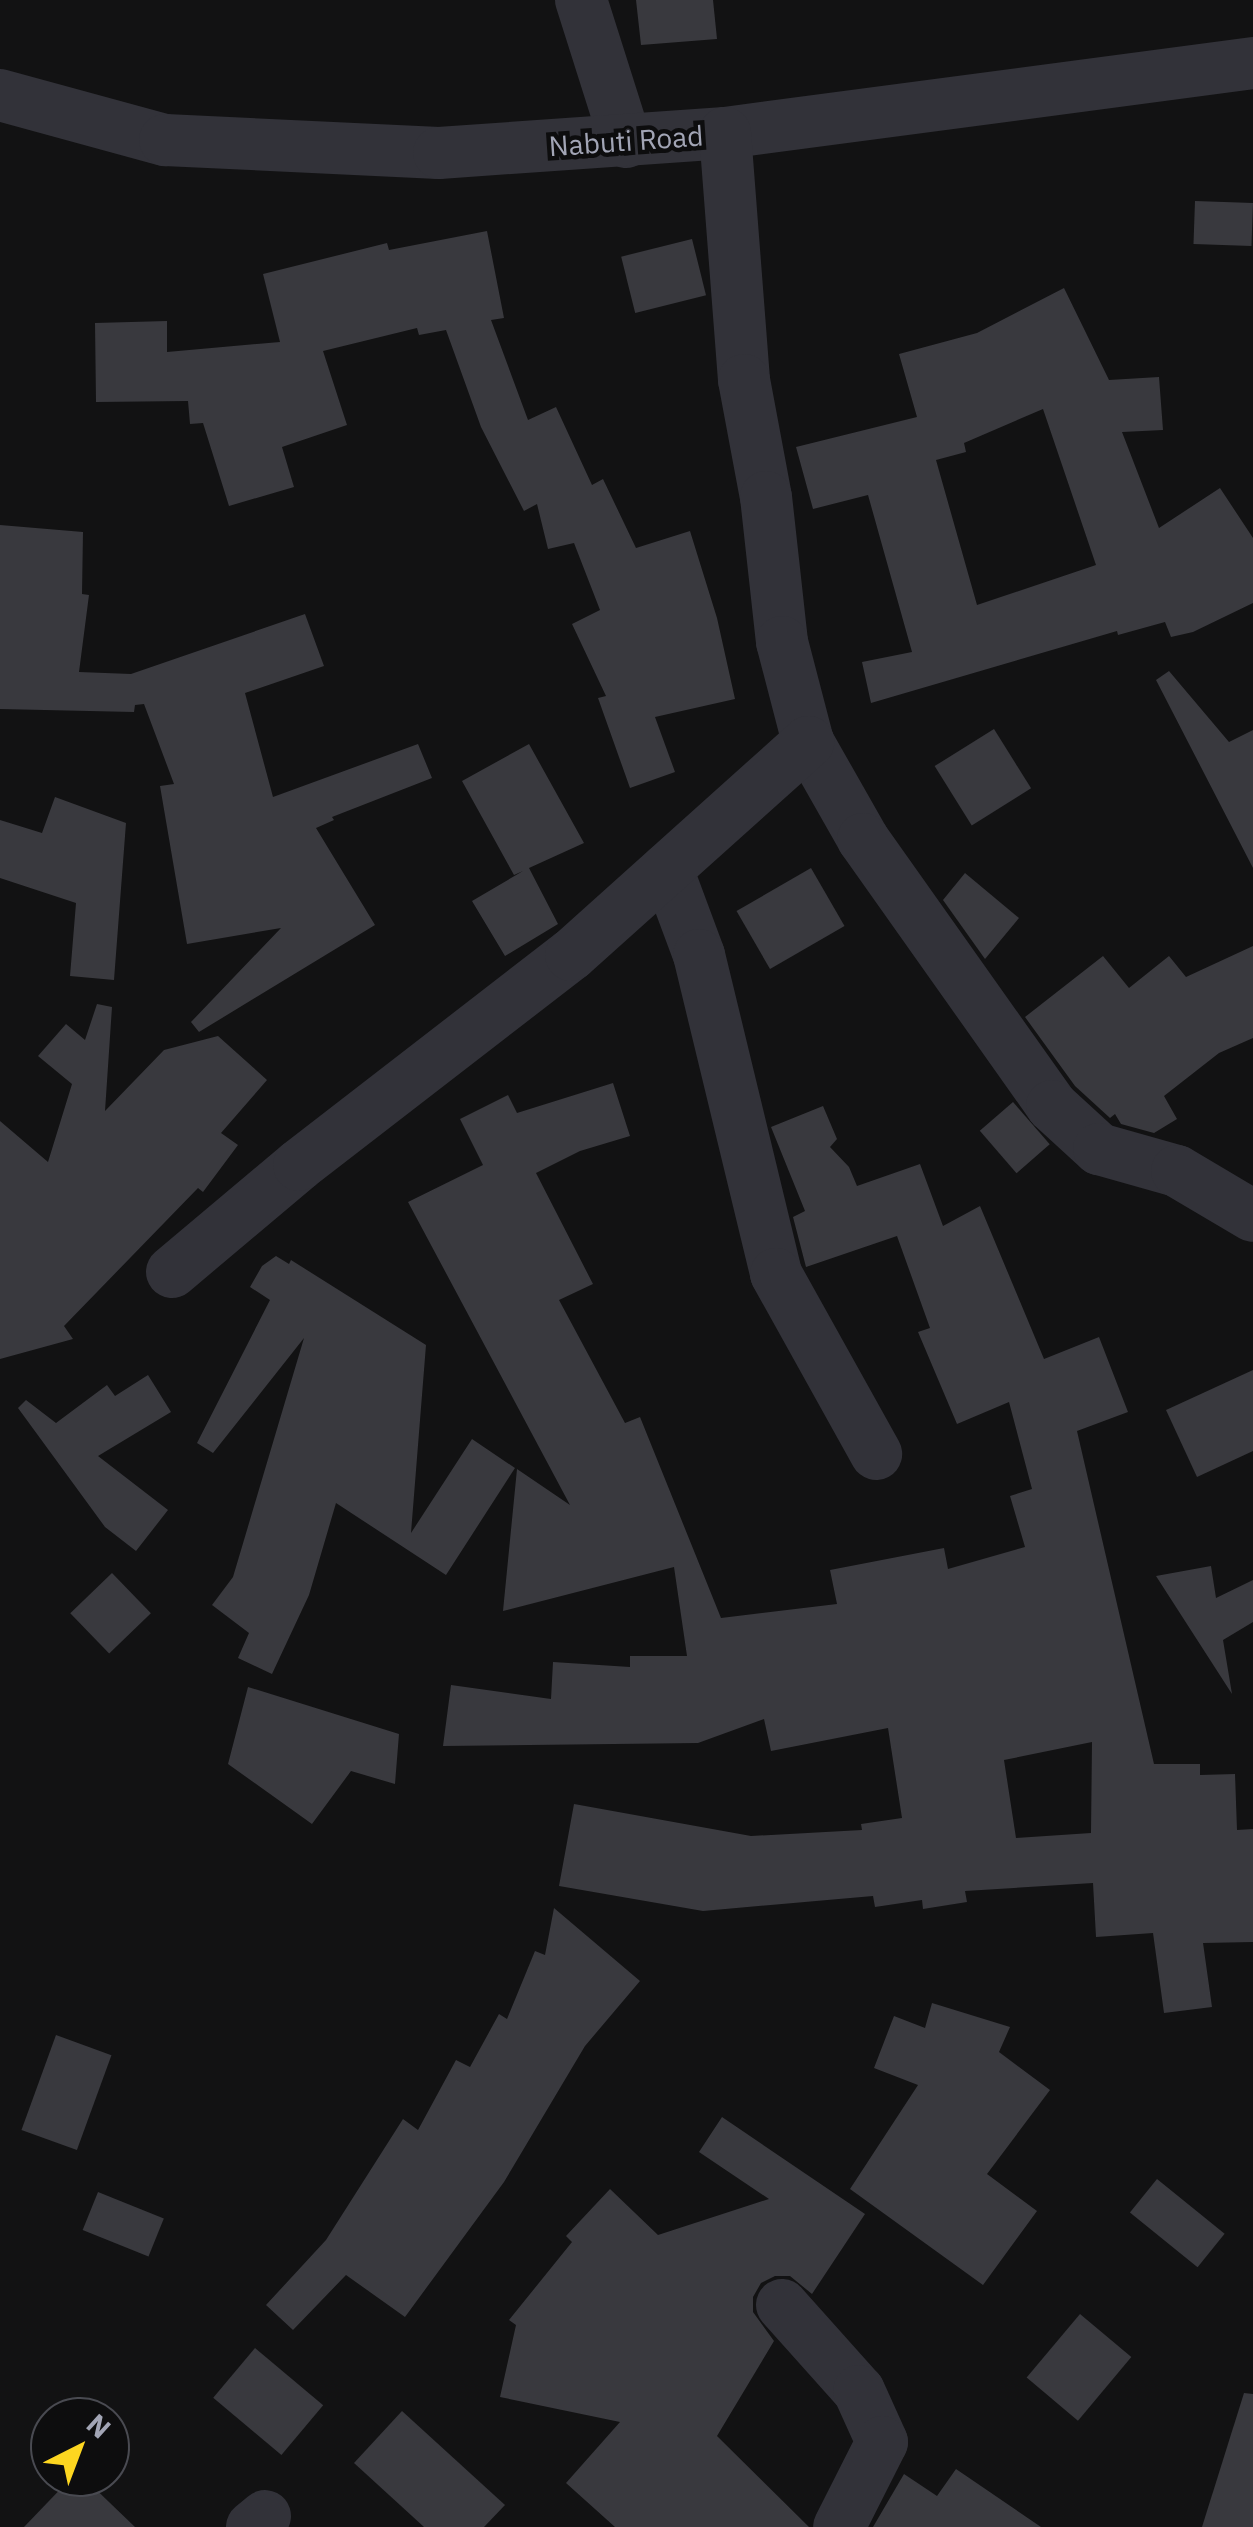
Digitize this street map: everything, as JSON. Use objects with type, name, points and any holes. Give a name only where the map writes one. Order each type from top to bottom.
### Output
[{"type":"street","points":[[581,0],[626,142]]},
{"type":"street","name":"Nabuti Road","points":[[0,95],[165,140],[439,152],[725,133],[1253,63]]},
{"type":"street","points":[[725,133],[744,380],[766,497],[782,642],[808,742],[863,839],[1052,1106],[1099,1150],[1177,1171],[1253,1216]]},
{"type":"street","points":[[172,1272],[299,1165],[571,955],[808,742]]},
{"type":"street","points":[[667,868],[699,955],[776,1274],[876,1454]]},
{"type":"street","points":[[782,2306],[859,2391],[882,2442],[838,2527]]},
{"type":"building","points":[[636,0],[713,0],[717,39],[641,45]]},
{"type":"building","points":[[1195,201],[1253,203],[1251,246],[1193,244]]},
{"type":"building","points":[[487,231],[504,318],[491,320],[528,420],[556,407],[592,485],[603,479],[636,548],[690,531],[717,618],[735,699],[655,717],[675,772],[630,788],[598,698],[606,696],[572,624],[600,610],[574,543],[548,549],[537,504],[524,511],[481,427],[446,330],[419,335],[417,328],[323,351],[347,425],[282,447],[294,487],[229,506],[203,423],[190,424],[188,401],[96,402],[95,323],[167,321],[167,352],[280,342],[263,274],[387,243],[389,250]]},
{"type":"building","points":[[692,239],[706,295],[635,313],[621,257]]},
{"type":"building","points":[[1064,288],[1109,380],[1159,377],[1163,430],[1122,432],[1159,528],[1220,488],[1253,538],[1253,603],[1193,632],[1171,637],[1165,622],[1118,635],[1117,631],[871,703],[862,662],[912,652],[868,495],[813,509],[796,447],[917,417],[899,354],[977,333]],"holes":[[[1043,409],[1096,565],[977,605],[936,460],[966,452],[964,443]]]},
{"type":"building","points":[[0,525],[83,532],[82,594],[89,595],[79,672],[131,674],[305,614],[324,666],[245,693],[273,797],[418,744],[432,778],[332,817],[334,820],[316,828],[375,925],[199,1032],[191,1022],[281,928],[187,944],[160,786],[174,784],[144,704],[135,705],[134,712],[0,709]]},
{"type":"building","points":[[1169,671],[1229,742],[1253,730],[1253,868],[1156,680]]},
{"type":"building","points":[[994,729],[1031,788],[972,825],[935,766]]},
{"type":"building","points":[[529,744],[584,843],[529,868],[558,924],[505,956],[472,901],[523,871],[514,875],[462,781]]},
{"type":"building","points":[[55,797],[126,823],[114,980],[70,976],[76,903],[0,878],[0,820],[42,833]]},
{"type":"building","points":[[811,868],[845,926],[770,969],[737,911]]},
{"type":"building","points":[[965,873],[1019,918],[985,959],[943,900]]},
{"type":"building","points":[[1253,946],[1253,1038],[1219,1053],[1164,1096],[1177,1119],[1154,1133],[1121,1124],[1115,1114],[1110,1118],[1075,1086],[1025,1017],[1103,956],[1129,988],[1169,956],[1186,977]]},
{"type":"building","points":[[97,1004],[112,1007],[105,1111],[164,1050],[218,1036],[267,1080],[221,1133],[238,1145],[203,1192],[198,1188],[64,1326],[73,1339],[0,1359],[0,1121],[48,1162],[72,1084],[38,1056],[66,1024],[85,1040]]},
{"type":"building","points":[[613,1083],[630,1136],[580,1151],[536,1173],[593,1284],[559,1300],[625,1423],[640,1417],[721,1618],[837,1604],[830,1570],[944,1548],[948,1569],[1025,1547],[1010,1496],[1032,1489],[1009,1402],[957,1424],[918,1332],[930,1328],[897,1236],[806,1267],[793,1217],[805,1211],[771,1127],[823,1106],[837,1139],[830,1147],[849,1167],[857,1186],[920,1164],[943,1226],[980,1206],[1044,1359],[1099,1337],[1128,1412],[1077,1431],[1154,1764],[1200,1764],[1200,1775],[1235,1774],[1237,1830],[1253,1829],[1253,1942],[1203,1943],[1212,2007],[1164,2013],[1153,1933],[1096,1937],[1093,1883],[965,1891],[967,1902],[923,1909],[922,1900],[875,1907],[873,1896],[703,1911],[559,1886],[574,1804],[751,1836],[862,1830],[861,1824],[902,1818],[888,1728],[771,1751],[764,1719],[698,1743],[443,1746],[451,1685],[551,1699],[553,1662],[630,1667],[630,1656],[687,1656],[674,1567],[503,1611],[517,1469],[570,1505],[408,1202],[483,1165],[460,1119],[508,1095],[517,1113]],"holes":[[[1092,1742],[1091,1833],[1016,1838],[1004,1760]]]},
{"type":"building","points":[[1013,1102],[1050,1144],[1017,1173],[980,1131]]},
{"type":"building","points":[[276,1256],[289,1264],[291,1260],[426,1345],[411,1533],[472,1439],[515,1468],[446,1575],[336,1503],[309,1595],[272,1674],[238,1658],[249,1633],[212,1605],[233,1577],[304,1338],[213,1453],[197,1443],[270,1300],[250,1287],[262,1266]]},
{"type":"building","points":[[1253,1370],[1253,1451],[1197,1477],[1166,1410]]},
{"type":"building","points":[[148,1375],[171,1412],[98,1456],[168,1510],[136,1551],[105,1527],[18,1408],[26,1400],[56,1423],[107,1385],[115,1396]]},
{"type":"building","points":[[1211,1566],[1216,1598],[1253,1580],[1253,1622],[1223,1640],[1232,1694],[1156,1576]]},
{"type":"building","points":[[112,1573],[151,1613],[109,1654],[70,1613]]},
{"type":"building","points":[[248,1687],[399,1734],[395,1784],[351,1771],[312,1824],[228,1764]]},
{"type":"building","points":[[554,1908],[640,1981],[585,2046],[504,2182],[405,2317],[346,2275],[293,2330],[266,2305],[326,2240],[403,2119],[418,2130],[456,2060],[470,2067],[499,2014],[507,2019],[535,1951],[545,1955]]},
{"type":"building","points":[[932,2003],[1010,2027],[999,2052],[1050,2090],[987,2174],[1037,2211],[983,2285],[850,2189],[918,2085],[874,2068],[894,2016],[925,2028]]},
{"type":"building","points":[[56,2035],[111,2055],[77,2150],[21,2130]]},
{"type":"building","points":[[722,2117],[865,2214],[812,2294],[790,2276],[775,2276],[761,2283],[753,2297],[753,2312],[774,2341],[717,2436],[809,2527],[615,2527],[566,2483],[620,2422],[500,2397],[516,2325],[509,2320],[572,2242],[566,2236],[610,2189],[658,2235],[769,2199],[699,2152]]},
{"type":"building","points":[[1157,2179],[1225,2234],[1198,2267],[1130,2212]]},
{"type":"building","points":[[98,2192],[164,2219],[148,2257],[83,2230]]},
{"type":"building","points":[[1080,2314],[1131,2357],[1078,2421],[1027,2378]]},
{"type":"building","points":[[255,2348],[323,2405],[281,2455],[213,2398]]},
{"type":"building","points":[[1244,2393],[1253,2394],[1253,2527],[1202,2527]]},
{"type":"building","points":[[402,2411],[505,2505],[484,2527],[424,2527],[354,2463]]},
{"type":"building","points":[[956,2469],[1041,2527],[873,2527],[904,2474],[937,2496]]},
{"type":"building","points":[[53,2497],[104,2497],[135,2527],[24,2527]]}]
